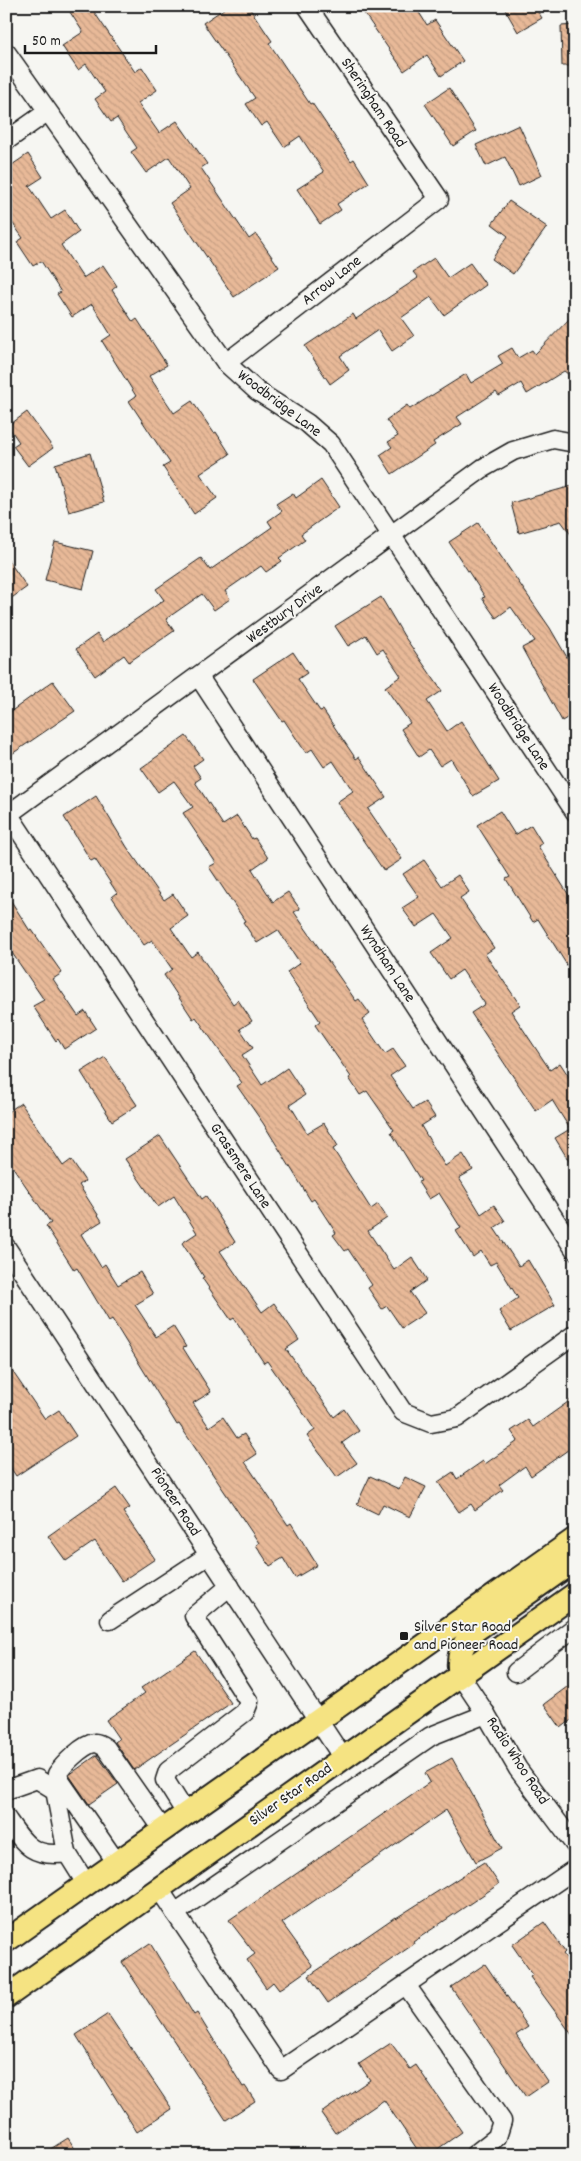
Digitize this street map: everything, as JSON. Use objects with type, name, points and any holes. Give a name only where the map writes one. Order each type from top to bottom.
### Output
[{"type":"main road","points":[[6,1941],[575,1540]]},
{"type":"main road","points":[[460,1676],[458,1657],[462,1645],[474,1631],[575,1560]]},
{"type":"main road","name":"Silver Star Road","points":[[6,1996],[575,1594]]},
{"type":"street","name":"Sheringham Road","points":[[307,6],[439,199]]},
{"type":"street","name":"Woodbridge Lane","points":[[6,52],[226,363],[257,390],[307,423],[331,444],[575,812]]},
{"type":"street","points":[[6,141],[47,112]]},
{"type":"street","name":"Arrow Lane","points":[[226,363],[439,199]]},
{"type":"street","name":"Westbury Drive","points":[[7,816],[483,468],[512,451],[553,439],[575,443]]},
{"type":"street","name":"Wyndham Lane","points":[[199,677],[575,1250]]},
{"type":"street","name":"Grassmere Lane","points":[[7,816],[403,1412],[431,1422],[457,1418],[575,1334]]},
{"type":"street","name":"Pioneer Road","points":[[6,1246],[344,1758]]},
{"type":"street","points":[[110,1620],[209,1555]]},
{"type":"street","points":[[187,1815],[165,1780],[168,1771],[245,1712],[249,1702],[194,1616],[230,1586]]},
{"type":"street","points":[[516,1672],[575,1627]]},
{"type":"street","name":"Radio Whoo Road","points":[[460,1676],[486,1714],[518,1769],[575,1845]]},
{"type":"street","points":[[175,1913],[431,1736],[486,1714]]},
{"type":"street","points":[[117,1863],[57,1774],[65,1762],[91,1744],[97,1743],[106,1748],[164,1831]]},
{"type":"street","points":[[6,1790],[37,1779],[56,1790],[67,1853],[87,1885]]},
{"type":"street","points":[[6,1818],[25,1845],[50,1855],[67,1853]]},
{"type":"street","points":[[159,1889],[281,2070],[575,1869]]},
{"type":"street","points":[[406,1985],[502,2121],[497,2138],[474,2155]]},
{"type":"building","points":[[66,6],[90,6],[135,72],[142,67],[157,90],[138,103],[159,133],[177,121],[207,164],[201,168],[249,239],[256,234],[279,267],[234,297],[170,203],[190,189],[169,157],[146,173],[131,152],[137,148],[117,118],[111,122],[95,99],[105,92],[86,64],[78,70],[62,46],[83,32]]},
{"type":"building","points":[[228,6],[248,6],[272,41],[269,43],[310,104],[312,103],[351,161],[354,159],[369,183],[337,204],[341,210],[320,224],[297,189],[324,172],[300,136],[284,147],[267,122],[261,126],[246,104],[255,98],[203,23]]},
{"type":"building","points":[[359,6],[415,6],[427,25],[435,20],[463,61],[441,76],[427,55],[404,71]]},
{"type":"building","points":[[503,6],[534,6],[542,18],[518,32]]},
{"type":"building","points":[[575,25],[575,66],[562,66],[561,26]]},
{"type":"building","points":[[449,88],[476,131],[453,146],[425,104]]},
{"type":"building","points":[[519,125],[542,175],[519,186],[505,157],[486,166],[476,145]]},
{"type":"building","points":[[28,154],[43,177],[29,186],[51,219],[65,210],[79,232],[61,245],[83,278],[103,265],[117,286],[112,290],[133,322],[137,319],[167,365],[149,376],[174,413],[192,401],[230,454],[200,474],[217,498],[194,514],[163,467],[170,463],[129,401],[136,396],[102,341],[111,335],[92,304],[72,317],[57,294],[61,292],[41,261],[33,266],[17,242],[23,238],[6,214],[6,169]]},
{"type":"building","points":[[509,201],[547,227],[513,274],[492,259],[508,236],[492,224]]},
{"type":"building","points":[[434,258],[448,278],[470,263],[486,285],[444,315],[431,297],[401,318],[414,336],[392,351],[378,330],[340,356],[349,370],[330,384],[305,346],[353,314],[356,319],[418,278],[413,272]]},
{"type":"building","points":[[575,313],[575,367],[568,374],[564,371],[527,394],[521,383],[499,396],[496,392],[457,417],[462,424],[433,442],[435,445],[392,474],[380,455],[392,447],[388,442],[398,436],[386,420],[407,405],[410,409],[466,374],[471,383],[503,364],[498,356],[512,348],[518,358],[532,350],[535,354]]},
{"type":"building","points":[[27,412],[53,448],[28,466],[13,446],[19,442],[8,426]]},
{"type":"building","points":[[90,453],[104,502],[69,512],[55,464]]},
{"type":"building","points":[[321,480],[339,507],[301,534],[305,540],[279,558],[282,561],[266,572],[261,566],[225,591],[230,599],[214,610],[202,594],[166,619],[174,631],[129,662],[124,655],[95,676],[76,649],[97,634],[103,642],[164,600],[156,589],[201,558],[210,570],[272,527],[268,521],[282,511],[276,504],[293,493],[296,498]]},
{"type":"building","points":[[572,486],[575,496],[575,540],[561,521],[519,533],[511,503]]},
{"type":"building","points":[[478,523],[550,628],[575,671],[575,713],[562,721],[522,648],[535,641],[511,607],[496,618],[482,598],[485,597],[449,542]]},
{"type":"building","points":[[55,542],[93,551],[83,589],[45,580]]},
{"type":"building","points":[[6,557],[27,587],[6,602]]},
{"type":"building","points":[[381,597],[404,636],[442,691],[427,701],[447,731],[461,721],[499,781],[473,796],[451,759],[440,766],[429,750],[419,757],[401,729],[410,723],[385,687],[401,676],[383,649],[377,653],[366,635],[348,646],[335,626]]},
{"type":"building","points":[[293,652],[307,673],[298,679],[320,711],[323,710],[356,759],[359,757],[386,797],[368,809],[402,859],[384,871],[337,802],[353,791],[333,761],[324,767],[312,749],[306,753],[253,679]]},
{"type":"building","points":[[53,681],[75,711],[6,758],[6,715]]},
{"type":"building","points":[[186,736],[203,759],[193,766],[201,778],[195,782],[223,825],[237,816],[252,839],[255,838],[268,858],[252,869],[273,902],[288,892],[300,909],[294,912],[356,1001],[359,999],[370,1014],[362,1020],[385,1054],[393,1049],[405,1066],[390,1076],[413,1109],[425,1102],[435,1117],[421,1126],[445,1166],[463,1154],[473,1170],[459,1178],[481,1214],[494,1205],[505,1221],[494,1228],[519,1266],[528,1260],[555,1305],[511,1331],[499,1311],[518,1298],[496,1262],[490,1265],[481,1251],[473,1257],[456,1231],[461,1228],[439,1193],[429,1199],[418,1182],[421,1181],[391,1132],[394,1130],[367,1091],[360,1095],[349,1078],[351,1077],[315,1025],[320,1021],[287,972],[300,963],[278,930],[257,943],[243,922],[245,921],[209,867],[216,863],[183,813],[193,807],[174,781],[158,792],[141,768]]},
{"type":"building","points":[[96,796],[127,847],[164,900],[173,894],[188,916],[171,928],[191,957],[198,952],[233,1004],[238,1000],[252,1021],[240,1029],[253,1048],[242,1055],[262,1085],[287,1068],[305,1095],[290,1105],[307,1133],[324,1123],[338,1146],[333,1149],[371,1209],[378,1204],[387,1218],[368,1231],[394,1270],[412,1257],[427,1280],[410,1292],[425,1313],[402,1328],[387,1306],[382,1309],[368,1288],[372,1285],[348,1249],[345,1251],[333,1235],[336,1233],[314,1199],[311,1201],[263,1123],[237,1086],[242,1083],[196,1017],[193,1019],[164,975],[172,969],[152,940],[144,945],[112,897],[117,893],[95,859],[91,861],[64,817]]},
{"type":"building","points":[[500,811],[515,835],[531,825],[542,843],[538,846],[575,905],[575,978],[538,919],[533,922],[506,879],[510,877],[477,825]]},
{"type":"building","points":[[424,860],[442,886],[458,875],[469,892],[460,898],[494,948],[485,954],[520,1005],[511,1011],[550,1070],[560,1063],[575,1086],[575,1171],[555,1138],[570,1129],[552,1100],[536,1111],[471,1013],[485,1004],[462,970],[449,979],[431,953],[453,938],[436,914],[416,927],[402,908],[419,897],[403,874]]},
{"type":"building","points":[[6,893],[30,931],[32,930],[62,973],[53,979],[78,1016],[85,1011],[96,1028],[64,1049],[58,1039],[56,1041],[33,1006],[44,1000],[6,944]]},
{"type":"building","points":[[105,1057],[137,1105],[112,1121],[81,1072]]},
{"type":"building","points":[[21,1103],[63,1166],[71,1160],[85,1181],[79,1185],[102,1221],[81,1234],[101,1267],[105,1264],[118,1285],[140,1272],[153,1294],[135,1305],[156,1337],[173,1326],[186,1347],[183,1348],[211,1392],[193,1403],[209,1427],[223,1417],[237,1438],[244,1434],[257,1454],[245,1462],[288,1525],[291,1523],[317,1565],[295,1578],[283,1558],[270,1566],[256,1545],[259,1543],[179,1424],[177,1425],[112,1319],[109,1321],[77,1268],[74,1270],[46,1226],[51,1223],[6,1157],[6,1113]]},
{"type":"building","points":[[160,1136],[202,1199],[206,1196],[235,1242],[220,1251],[262,1312],[274,1303],[299,1340],[286,1349],[334,1417],[344,1409],[359,1431],[342,1443],[357,1463],[337,1477],[307,1436],[315,1430],[267,1361],[264,1363],[234,1318],[231,1320],[202,1278],[204,1277],[182,1243],[197,1233],[174,1196],[158,1207],[125,1159]]},
{"type":"building","points":[[6,1362],[45,1419],[59,1410],[76,1436],[16,1476],[6,1461]]},
{"type":"building","points":[[575,1397],[575,1445],[531,1476],[525,1466],[499,1485],[503,1490],[475,1510],[471,1504],[459,1512],[438,1482],[453,1472],[457,1479],[483,1461],[485,1464],[518,1441],[511,1431],[528,1420],[533,1427]]},
{"type":"building","points":[[370,1476],[399,1489],[405,1477],[426,1487],[410,1517],[383,1504],[378,1514],[357,1504]]},
{"type":"building","points":[[116,1488],[130,1508],[123,1512],[155,1559],[122,1581],[95,1541],[66,1561],[48,1536]]},
{"type":"building","points":[[195,1651],[231,1703],[134,1770],[115,1742],[119,1739],[106,1720],[145,1693],[141,1688]]},
{"type":"building","points":[[575,1681],[575,1717],[561,1728],[544,1704]]},
{"type":"building","points":[[97,1755],[118,1784],[89,1804],[69,1775]]},
{"type":"building","points":[[452,1758],[502,1848],[476,1862],[446,1810],[282,1923],[313,1966],[279,1990],[273,1982],[266,1988],[247,1960],[255,1954],[229,1920],[430,1782],[425,1773]]},
{"type":"building","points":[[484,1862],[499,1884],[413,1942],[414,1944],[328,2003],[309,1976],[395,1917]]},
{"type":"building","points":[[544,1922],[575,1970],[575,2039],[530,1977],[533,1975],[512,1945]]},
{"type":"building","points":[[150,1943],[194,2015],[197,2013],[243,2087],[245,2086],[255,2101],[226,2120],[122,1962]]},
{"type":"building","points":[[485,1964],[528,2027],[516,2035],[548,2082],[526,2097],[451,1987]]},
{"type":"building","points":[[108,2014],[172,2109],[137,2132],[76,2035]]},
{"type":"building","points":[[391,2043],[410,2069],[416,2065],[462,2132],[429,2155],[421,2155],[384,2100],[335,2133],[321,2113],[370,2080],[359,2064]]},
{"type":"building","points":[[68,2138],[79,2155],[41,2155]]},
{"type":"place","name":"Silver Star Road and Pioneer Road","points":[[404,1636]]}]
